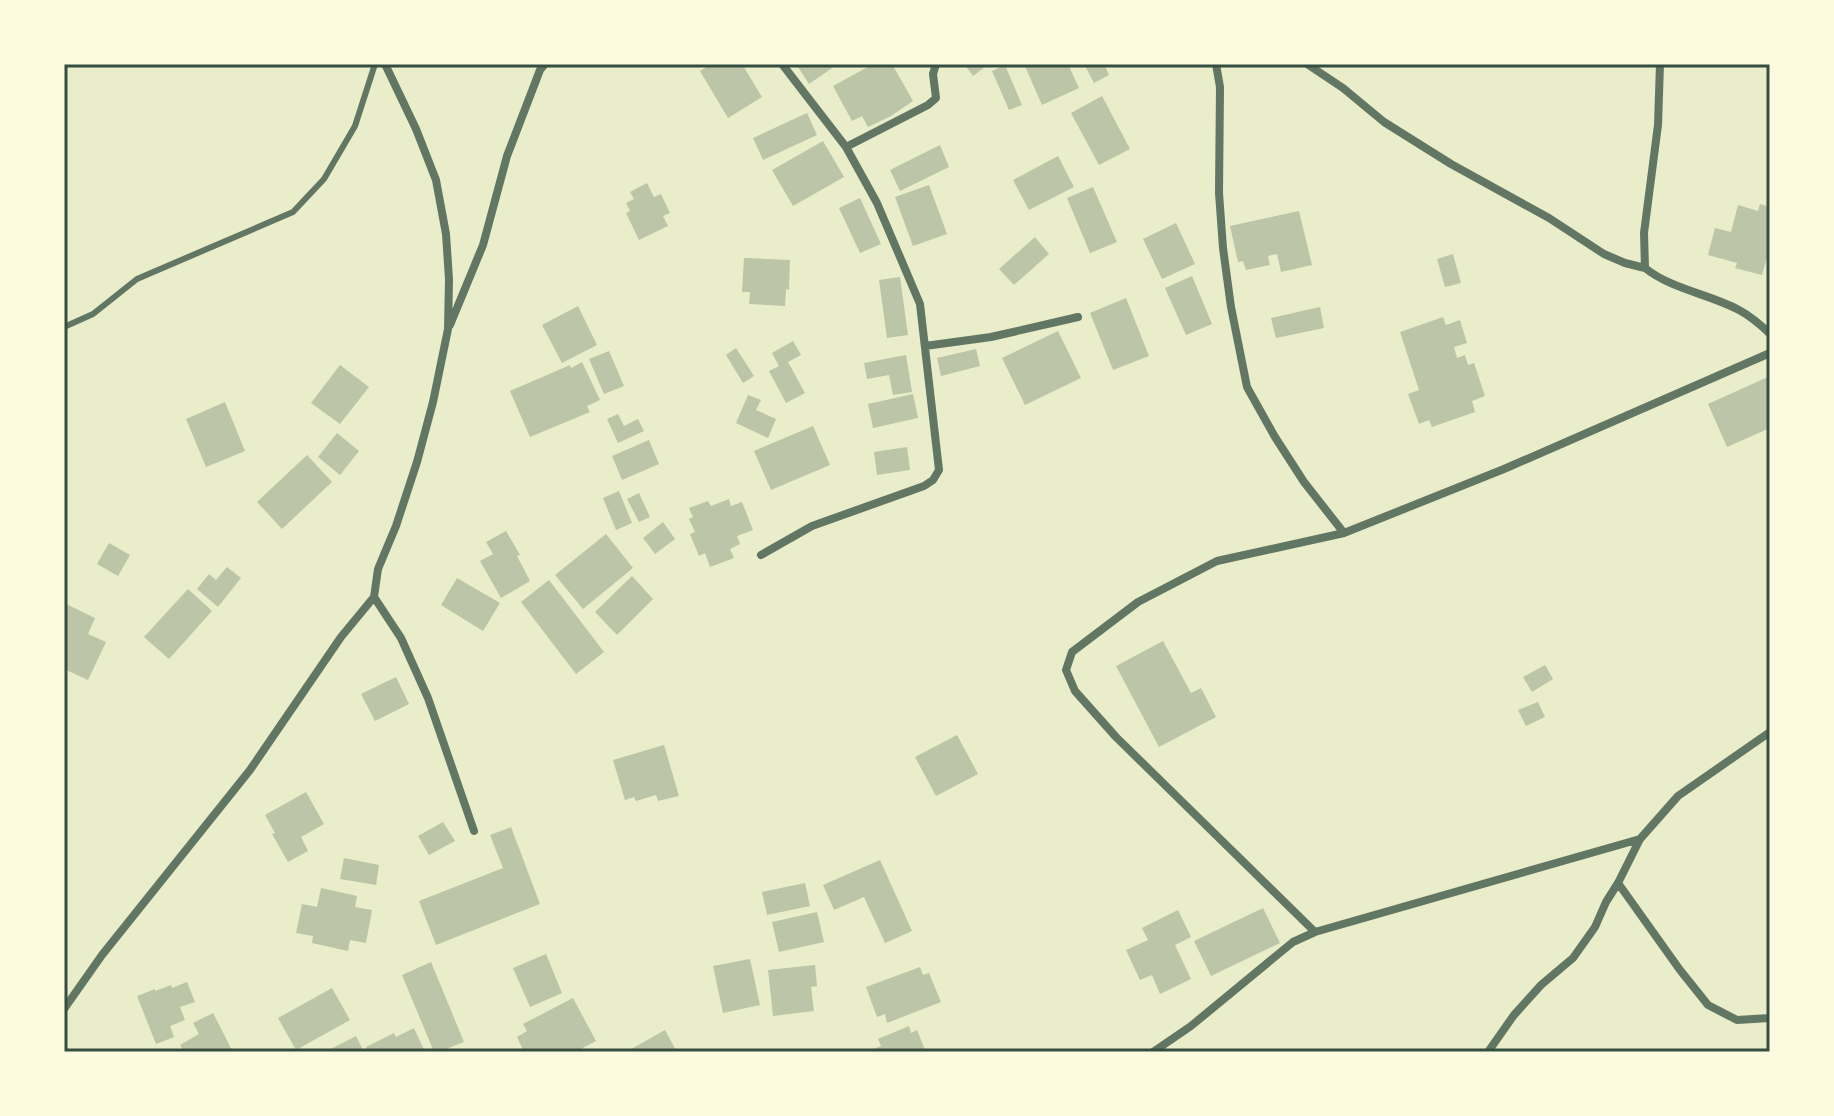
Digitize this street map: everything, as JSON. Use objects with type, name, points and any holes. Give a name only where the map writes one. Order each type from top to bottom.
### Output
[{"type":"street","points":[[64,1009],[102,955],[250,770],[341,637],[374,597],[378,569],[417,462],[448,329],[446,234],[436,180],[385,64]]},
{"type":"street","points":[[448,329],[483,245],[507,156],[545,64]]},
{"type":"street","points":[[761,555],[812,526],[924,486],[933,480],[939,470],[920,304],[877,203],[846,147],[782,64]]},
{"type":"street","points":[[846,147],[936,98],[933,74],[936,64]]},
{"type":"street","points":[[1216,64],[1220,87],[1219,193],[1223,248],[1247,387],[1304,482],[1344,533]]},
{"type":"street","points":[[1307,64],[1343,88],[1384,122],[1451,164],[1549,218],[1604,254],[1645,268],[1683,288],[1741,311],[1770,334]]},
{"type":"street","points":[[1645,268],[1644,233],[1658,125],[1660,64]]},
{"type":"street","points":[[925,346],[991,337],[1078,317]]},
{"type":"street","points":[[1315,932],[1116,737],[1075,691],[1066,670],[1072,652],[1138,602],[1217,561],[1344,533],[1504,469],[1770,353]]},
{"type":"street","points":[[374,597],[401,638],[428,698],[474,831]]},
{"type":"street","points":[[1488,1052],[1514,1015],[1541,985],[1573,958],[1595,927],[1640,839],[1678,796],[1770,732]]},
{"type":"street","points":[[1153,1052],[1191,1026],[1293,942],[1315,932],[1640,839]]},
{"type":"street","points":[[1618,883],[1708,1005],[1737,1020],[1770,1018]]},
{"type":"lane","points":[[64,327],[93,314],[137,279],[293,212],[324,179],[355,126],[375,64]]},
{"type":"building","points":[[711,64],[742,64],[762,97],[728,118],[700,71]]},
{"type":"building","points":[[796,64],[838,64],[809,84]]},
{"type":"building","points":[[873,64],[892,64],[913,101],[868,127],[862,116],[852,121],[833,86]]},
{"type":"building","points":[[964,64],[989,64],[973,76]]},
{"type":"building","points":[[1024,64],[1068,64],[1079,88],[1042,105]]},
{"type":"building","points":[[1084,64],[1104,64],[1109,75],[1094,83]]},
{"type":"building","points":[[1005,65],[1022,105],[1009,110],[992,71]]},
{"type":"building","points":[[1102,96],[1130,149],[1099,165],[1071,113]]},
{"type":"building","points":[[807,113],[817,135],[763,160],[753,138]]},
{"type":"building","points":[[823,141],[844,177],[793,206],[772,170]]},
{"type":"building","points":[[940,145],[949,167],[900,191],[890,170]]},
{"type":"building","points":[[1058,156],[1074,187],[1029,210],[1013,180]]},
{"type":"building","points":[[647,183],[654,197],[661,194],[670,213],[663,216],[668,226],[639,240],[626,213],[630,211],[626,203],[634,199],[630,192]]},
{"type":"building","points":[[929,185],[947,234],[913,246],[895,197]]},
{"type":"building","points":[[1093,187],[1117,242],[1090,253],[1067,198]]},
{"type":"building","points":[[860,198],[881,244],[860,253],[839,208]]},
{"type":"building","points":[[1760,204],[1770,207],[1770,251],[1762,275],[1735,268],[1737,263],[1708,255],[1715,228],[1731,232],[1738,205],[1758,211]]},
{"type":"building","points":[[1299,211],[1312,265],[1281,272],[1277,254],[1268,256],[1270,265],[1246,270],[1243,261],[1238,262],[1230,226]]},
{"type":"building","points":[[1176,223],[1195,264],[1162,279],[1143,239]]},
{"type":"building","points":[[1035,237],[1049,254],[1014,285],[999,269]]},
{"type":"building","points":[[1453,254],[1461,283],[1445,287],[1437,259]]},
{"type":"building","points":[[744,258],[790,260],[785,306],[749,304],[750,292],[742,292]]},
{"type":"building","points":[[1192,276],[1212,324],[1186,335],[1165,288]]},
{"type":"building","points":[[900,277],[908,335],[887,338],[879,280]]},
{"type":"building","points":[[1126,298],[1149,356],[1113,370],[1090,313]]},
{"type":"building","points":[[578,306],[597,345],[562,363],[542,325]]},
{"type":"building","points":[[1320,307],[1324,328],[1276,338],[1271,318]]},
{"type":"building","points":[[1443,317],[1446,325],[1460,320],[1467,343],[1454,347],[1457,358],[1465,355],[1468,365],[1474,363],[1485,396],[1472,401],[1475,412],[1432,427],[1429,420],[1419,424],[1408,394],[1419,390],[1400,332]]},
{"type":"building","points":[[1058,331],[1081,378],[1025,405],[1002,358]]},
{"type":"building","points":[[793,341],[801,355],[788,362],[805,393],[786,403],[769,371],[779,366],[772,353]]},
{"type":"building","points":[[736,348],[754,376],[743,383],[726,355]]},
{"type":"building","points":[[976,349],[980,366],[941,376],[937,358]]},
{"type":"building","points":[[609,351],[624,386],[604,394],[589,359]]},
{"type":"building","points":[[906,355],[912,392],[893,395],[889,375],[867,379],[864,363]]},
{"type":"building","points":[[582,362],[600,400],[587,406],[590,412],[530,437],[510,391]]},
{"type":"building","points":[[340,365],[369,387],[340,424],[311,403]]},
{"type":"building","points":[[1770,376],[1770,428],[1727,447],[1708,404]]},
{"type":"building","points":[[913,394],[918,418],[873,428],[868,404]]},
{"type":"building","points":[[748,395],[761,400],[756,410],[776,419],[768,438],[736,423]]},
{"type":"building","points":[[225,402],[245,451],[206,467],[186,419]]},
{"type":"building","points":[[618,414],[624,426],[638,419],[644,431],[618,443],[607,419]]},
{"type":"building","points":[[813,426],[830,465],[771,490],[754,451]]},
{"type":"building","points":[[337,433],[359,451],[340,475],[318,457]]},
{"type":"building","points":[[649,440],[659,464],[622,480],[612,456]]},
{"type":"building","points":[[907,447],[910,470],[877,475],[874,452]]},
{"type":"building","points":[[307,455],[332,482],[282,529],[257,502]]},
{"type":"building","points":[[619,491],[632,523],[616,530],[603,498]]},
{"type":"building","points":[[639,493],[650,517],[639,522],[627,499]]},
{"type":"building","points":[[729,499],[731,506],[742,502],[753,530],[737,536],[740,544],[730,549],[734,558],[710,567],[705,553],[699,556],[690,534],[695,532],[689,519],[693,517],[689,508],[708,501],[711,506]]},
{"type":"building","points":[[663,522],[675,539],[655,554],[643,538]]},
{"type":"building","points":[[506,531],[530,581],[501,598],[480,561],[493,554],[486,542]]},
{"type":"building","points":[[606,534],[633,568],[583,609],[555,575]]},
{"type":"building","points":[[109,543],[130,555],[118,576],[97,564]]},
{"type":"building","points":[[227,567],[241,578],[218,607],[197,589],[209,574],[216,580]]},
{"type":"building","points":[[632,576],[653,599],[617,635],[595,612]]},
{"type":"building","points":[[457,578],[500,603],[483,631],[441,605]]},
{"type":"building","points":[[549,580],[604,652],[576,674],[521,602]]},
{"type":"building","points":[[188,589],[212,611],[169,659],[144,637]]},
{"type":"building","points":[[64,603],[95,618],[88,634],[106,642],[88,680],[64,669]]},
{"type":"building","points":[[1163,641],[1191,693],[1201,688],[1216,717],[1159,747],[1116,666]]},
{"type":"building","points":[[1545,665],[1553,679],[1532,692],[1523,677]]},
{"type":"building","points":[[396,677],[409,704],[375,721],[361,694]]},
{"type":"building","points":[[1538,702],[1545,717],[1526,726],[1518,710]]},
{"type":"building","points":[[957,735],[978,774],[936,796],[915,757]]},
{"type":"building","points":[[664,745],[679,796],[658,801],[656,795],[636,801],[634,797],[625,800],[613,760]]},
{"type":"building","points":[[306,792],[324,824],[301,837],[308,851],[288,862],[265,815]]},
{"type":"building","points":[[443,822],[455,841],[429,855],[418,836]]},
{"type":"building","points":[[511,827],[540,904],[436,945],[419,901],[503,868],[490,835]]},
{"type":"building","points":[[344,858],[379,865],[376,885],[340,879]]},
{"type":"building","points":[[880,860],[912,931],[885,943],[864,897],[834,910],[823,885]]},
{"type":"building","points":[[805,883],[810,906],[767,915],[762,892]]},
{"type":"building","points":[[321,888],[357,896],[355,907],[372,910],[366,943],[350,940],[348,951],[312,943],[313,936],[296,933],[302,904],[317,907]]},
{"type":"building","points":[[1263,908],[1280,943],[1211,976],[1194,941]]},
{"type":"building","points":[[1178,910],[1191,937],[1175,945],[1191,979],[1160,994],[1152,975],[1140,980],[1126,950],[1148,940],[1142,928]]},
{"type":"building","points":[[817,912],[824,942],[779,952],[772,922]]},
{"type":"building","points":[[546,954],[562,993],[530,1007],[513,968]]},
{"type":"building","points":[[750,959],[760,1005],[723,1013],[713,966]]},
{"type":"building","points":[[431,962],[464,1042],[438,1052],[434,1052],[402,975]]},
{"type":"building","points":[[815,965],[817,986],[811,987],[814,1011],[773,1016],[768,970]]},
{"type":"building","points":[[920,967],[923,975],[929,973],[941,1002],[887,1023],[885,1014],[877,1017],[866,987]]},
{"type":"building","points":[[187,982],[195,1002],[180,1007],[185,1020],[170,1026],[174,1037],[156,1044],[137,996]]},
{"type":"building","points":[[332,988],[350,1020],[296,1050],[278,1018]]},
{"type":"building","points":[[573,998],[596,1041],[575,1052],[524,1052],[517,1037],[527,1031],[523,1024]]},
{"type":"building","points":[[213,1013],[233,1052],[184,1052],[180,1045],[199,1034],[193,1023]]},
{"type":"building","points":[[909,1026],[911,1033],[917,1030],[926,1052],[872,1052],[881,1046],[878,1039]]},
{"type":"building","points":[[414,1028],[425,1052],[368,1052],[366,1047],[394,1033],[396,1037]]},
{"type":"building","points":[[665,1030],[677,1052],[626,1052]]},
{"type":"building","points":[[356,1036],[364,1052],[325,1052]]}]
